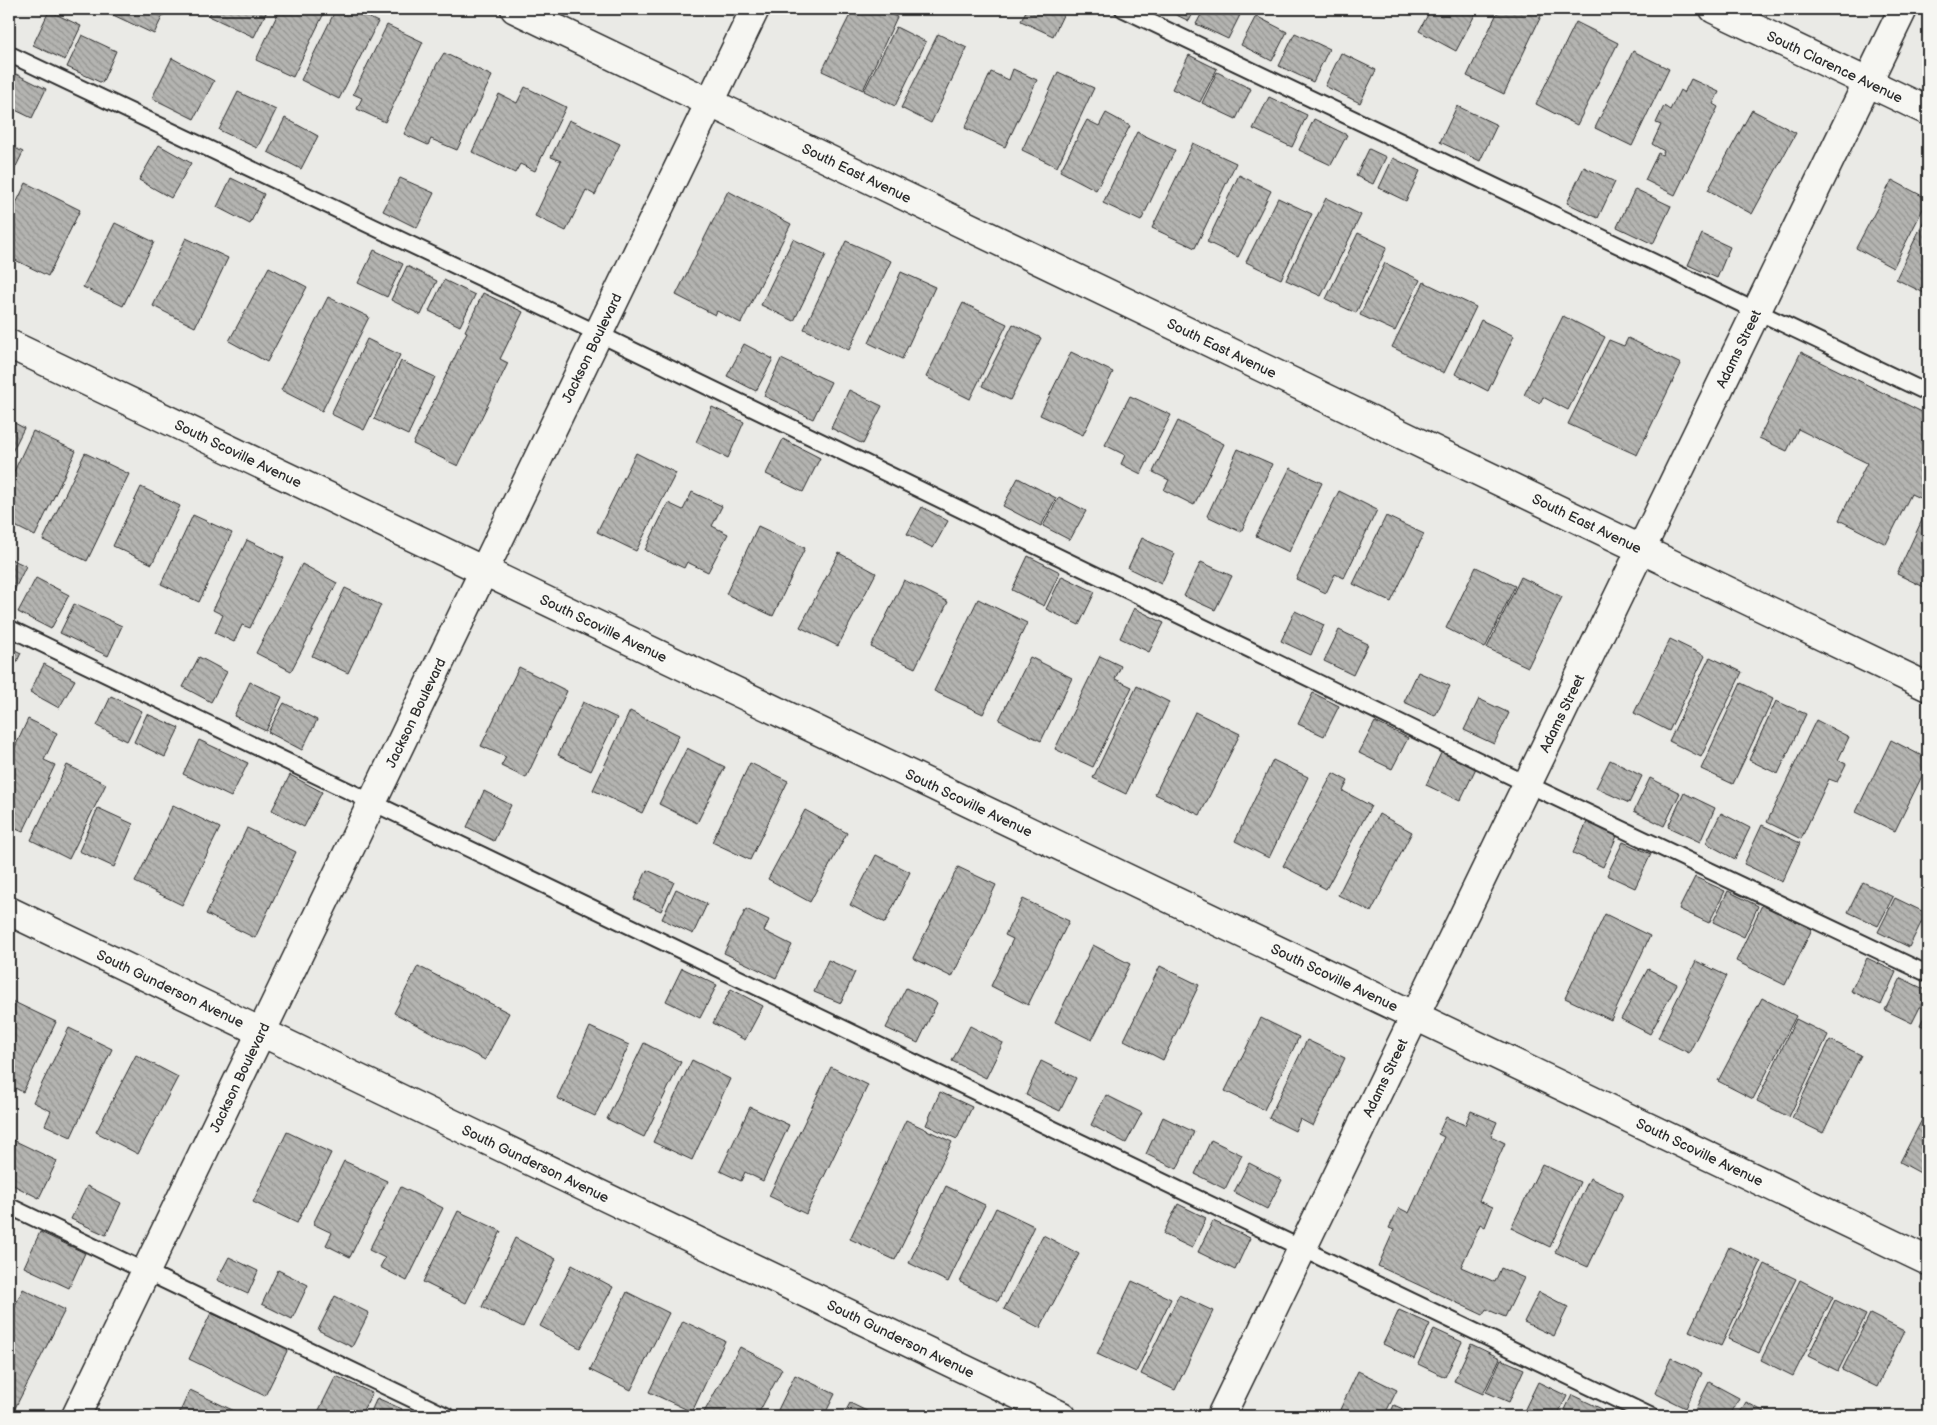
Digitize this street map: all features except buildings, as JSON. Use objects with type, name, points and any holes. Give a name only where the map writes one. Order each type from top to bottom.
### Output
[{"type":"street","name":"South East Avenue","points":[[515,9],[1928,687]]},
{"type":"street","name":"Jackson Boulevard","points":[[76,1416],[755,9]]},
{"type":"street","name":"South Clarence Avenue","points":[[1714,9],[1928,111]]},
{"type":"street","name":"Adams Street","points":[[1221,1416],[1903,9]]},
{"type":"street","name":"South Scoville Avenue","points":[[9,344],[1928,1261]]},
{"type":"street","name":"South Gunderson Avenue","points":[[9,911],[1062,1416]]},
{"type":"lane","points":[[1123,9],[1928,393]]},
{"type":"lane","points":[[9,54],[597,333],[1527,784],[1928,974]]},
{"type":"lane","points":[[9,628],[1651,1416]]},
{"type":"lane","points":[[9,1206],[447,1416]]}]
